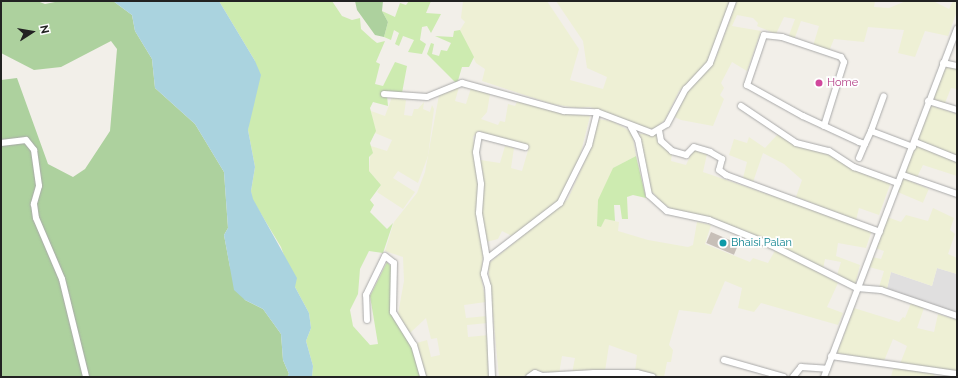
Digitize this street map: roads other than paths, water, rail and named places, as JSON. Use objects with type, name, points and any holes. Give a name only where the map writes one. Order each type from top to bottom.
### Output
[{"type":"street","points":[[384,94],[427,97],[462,83],[564,111],[597,112],[645,133],[659,130],[667,124],[686,89],[710,63],[733,1]]},
{"type":"street","points":[[824,377],[898,183],[903,175],[928,101],[957,32]]},
{"type":"street","points":[[824,126],[844,62],[841,57],[782,37],[764,35],[747,85],[824,126],[866,144]]},
{"type":"street","points":[[943,63],[957,66]]},
{"type":"street","points":[[859,158],[866,144],[884,96]]},
{"type":"street","points":[[928,101],[957,110]]},
{"type":"street","points":[[742,106],[796,143],[829,151],[854,167],[898,183]]},
{"type":"street","points":[[487,259],[560,202],[589,145],[597,112]]},
{"type":"street","points":[[631,127],[638,140],[649,195],[667,211],[709,220],[771,244],[858,288],[881,290],[957,316]]},
{"type":"street","points":[[659,130],[661,141],[672,151],[686,155],[694,147],[710,152],[722,159],[719,170],[726,175],[880,232]]},
{"type":"street","points":[[871,130],[957,159]]},
{"type":"street","points":[[492,377],[488,288],[484,274],[487,259],[479,213],[482,184],[476,152],[480,135],[524,148]]},
{"type":"street","points":[[1,143],[26,140],[34,150],[39,186],[34,204],[36,218],[62,279],[86,377]]},
{"type":"street","points":[[903,175],[957,194]]},
{"type":"street","points":[[366,320],[366,295],[385,256],[394,263],[393,312],[414,345],[423,377]]},
{"type":"street","points":[[831,356],[957,374]]},
{"type":"street","points":[[724,360],[784,377]]},
{"type":"street","points":[[793,377],[800,367],[827,369]]},
{"type":"street","points":[[529,377],[535,373],[542,376],[594,372],[637,373],[653,377]]},
{"type":"water","points":[[113,1],[219,1],[255,61],[261,75],[248,130],[255,167],[251,191],[253,199],[297,278],[295,287],[309,313],[311,328],[306,341],[313,366],[312,377],[287,377],[289,374],[283,360],[281,334],[263,309],[245,300],[234,290],[224,235],[228,228],[224,172],[195,124],[155,88],[152,59],[135,31],[132,15]]},
{"type":"place","name":"Home","points":[[819,83]]},
{"type":"place","name":"Bhaisi Palan","points":[[723,243]]}]
